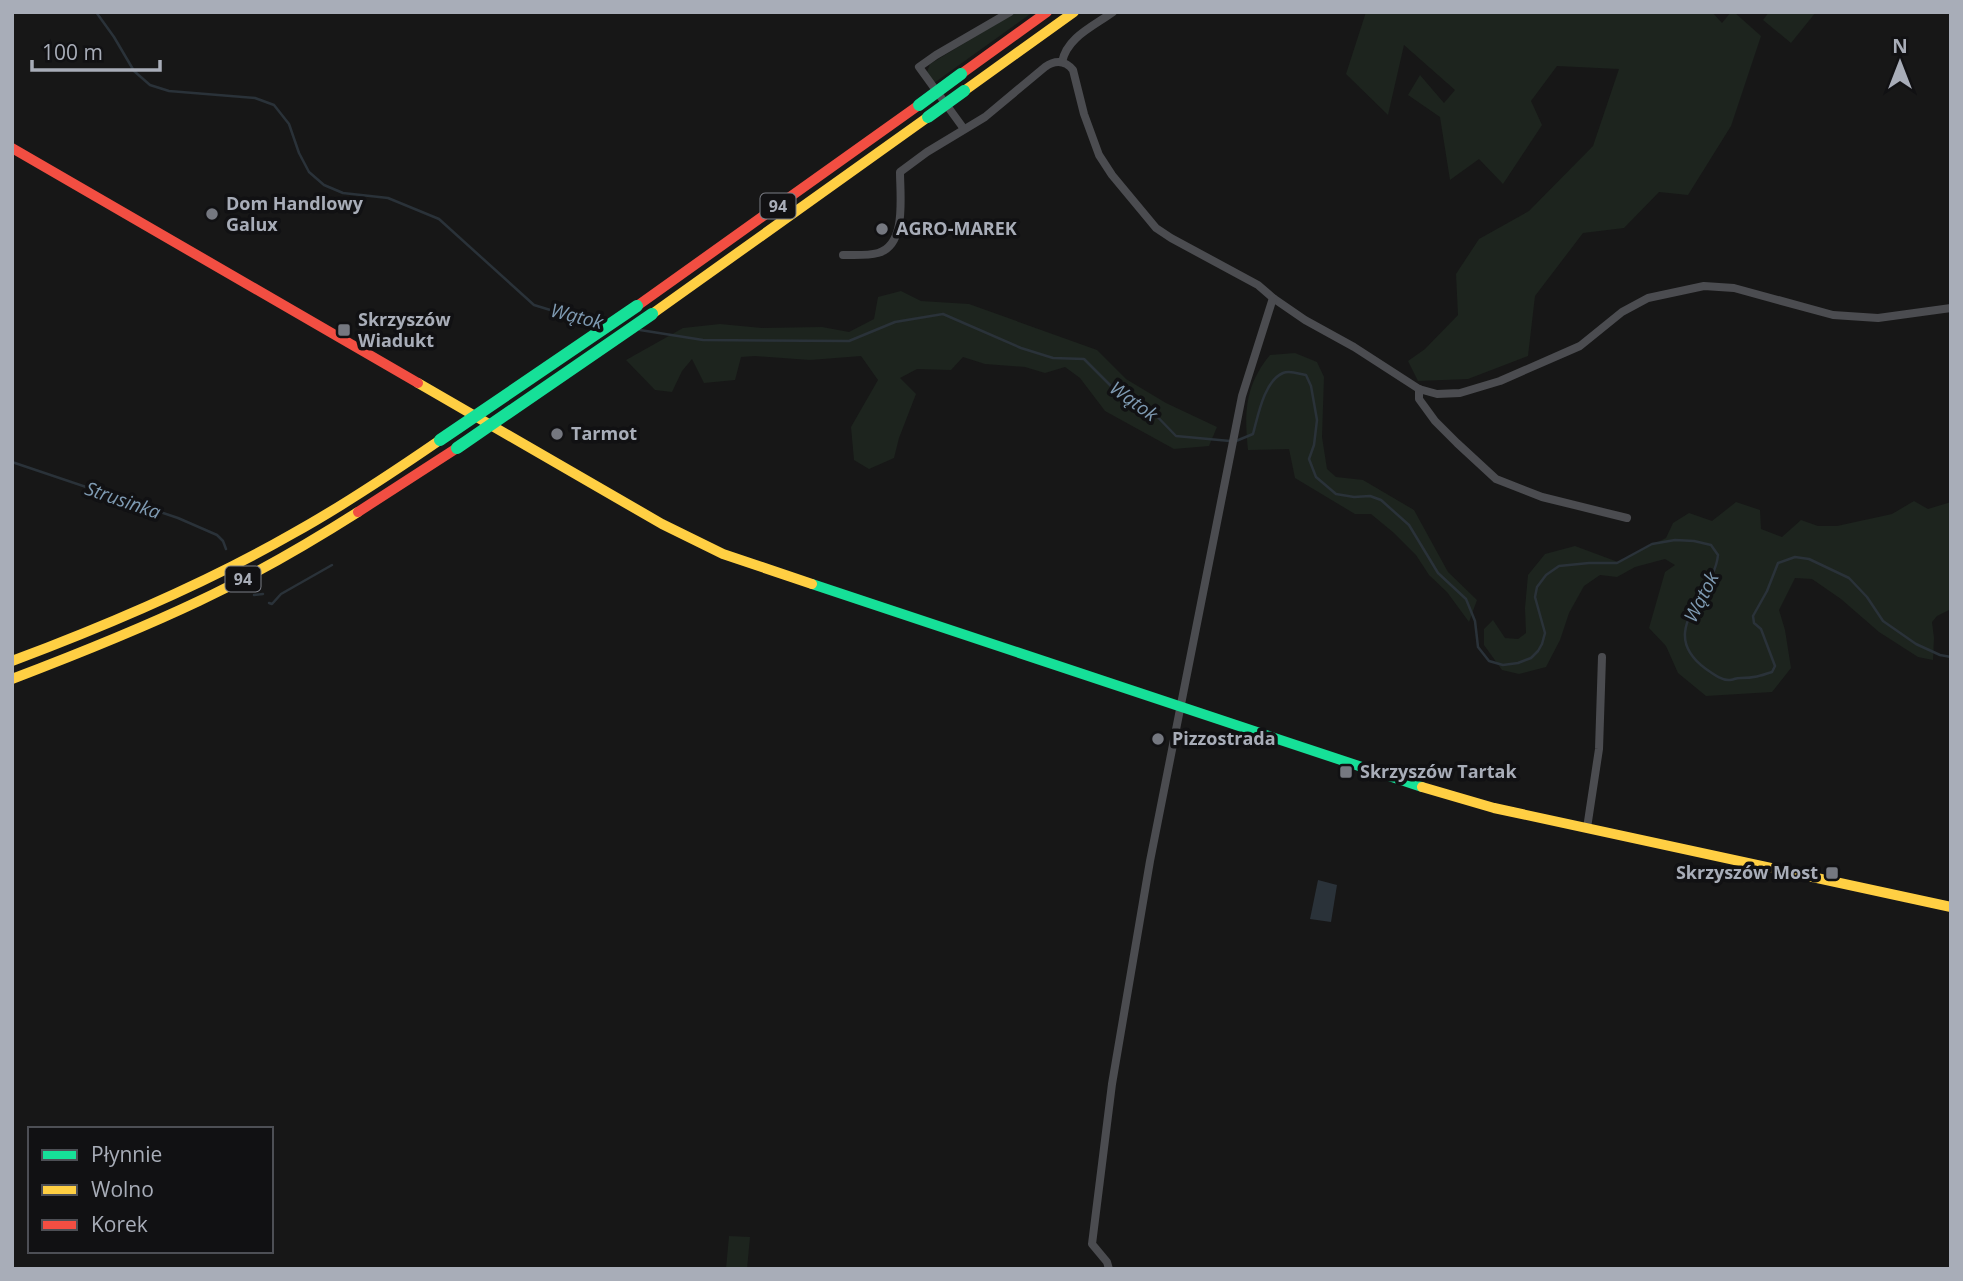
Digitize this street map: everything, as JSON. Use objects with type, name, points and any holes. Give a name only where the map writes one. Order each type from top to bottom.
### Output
[{"type":"main road","name":"94","points":[[12,661],[74,639],[230,568],[312,523],[382,480],[636,306],[1047,12]]},
{"type":"main road","name":"94","points":[[12,679],[152,623],[225,588],[393,491],[652,314],[1073,12]]},
{"type":"main road","points":[[12,148],[689,538],[734,558],[1451,797],[1951,907]]},
{"type":"street","points":[[964,129],[919,67],[1010,12]]},
{"type":"street","points":[[1062,62],[1066,49],[1074,40],[1113,12]]},
{"type":"street","points":[[844,255],[879,253],[894,242],[899,230],[900,172],[927,152],[985,117],[1045,66],[1062,62],[1073,70],[1084,114],[1099,155],[1156,228],[1258,285],[1305,320],[1354,347],[1419,389],[1437,394],[1460,393],[1500,381],[1580,346],[1622,312],[1648,298],[1704,286],[1734,288],[1833,315],[1878,318],[1951,308]]},
{"type":"street","points":[[1110,1269],[1092,1244],[1112,1084],[1130,975],[1242,396],[1273,298]]},
{"type":"street","points":[[1419,389],[1419,399],[1435,421],[1496,479],[1542,497],[1627,518]]},
{"type":"street","points":[[1587,828],[1599,749],[1602,657]]},
{"type":"shaded area","points":[[1016,12],[1033,12],[934,83],[927,72],[930,64]]},
{"type":"shaded area","points":[[1366,12],[1712,12],[1722,23],[1734,12],[1761,36],[1731,126],[1688,195],[1659,192],[1624,228],[1583,233],[1535,296],[1528,356],[1468,379],[1418,381],[1408,361],[1425,349],[1458,315],[1456,274],[1479,239],[1529,211],[1593,146],[1619,69],[1557,66],[1531,101],[1542,125],[1503,184],[1479,159],[1450,180],[1440,117],[1408,95],[1420,75],[1444,103],[1455,90],[1404,45],[1388,115],[1346,74]]},
{"type":"shaded area","points":[[1769,12],[1816,12],[1791,43],[1763,20]]},
{"type":"shaded area","points":[[901,291],[921,301],[969,304],[1097,350],[1126,379],[1166,403],[1217,427],[1209,446],[1174,449],[1105,411],[1080,378],[1065,367],[1045,373],[1025,367],[985,364],[963,357],[951,370],[917,369],[900,378],[916,394],[894,458],[869,469],[854,460],[851,427],[878,380],[861,356],[810,360],[741,357],[735,380],[704,383],[692,359],[682,371],[672,392],[655,390],[626,360],[683,328],[720,324],[762,328],[822,327],[849,332],[874,319],[878,297]]},
{"type":"shaded area","points":[[1295,353],[1317,362],[1324,377],[1322,437],[1327,469],[1336,477],[1363,480],[1414,510],[1448,572],[1477,600],[1469,622],[1447,592],[1429,575],[1416,555],[1394,533],[1371,514],[1355,514],[1295,478],[1289,449],[1248,450],[1248,400],[1255,377],[1270,355]]},
{"type":"shaded area","points":[[1914,501],[1928,509],[1951,502],[1951,609],[1937,616],[1932,622],[1933,660],[1918,657],[1879,632],[1841,599],[1812,579],[1795,578],[1779,610],[1791,668],[1772,692],[1706,696],[1678,673],[1666,646],[1649,628],[1665,572],[1675,565],[1665,559],[1635,567],[1617,577],[1600,575],[1584,586],[1569,613],[1560,640],[1546,667],[1519,674],[1502,670],[1484,645],[1484,629],[1493,620],[1505,638],[1518,639],[1526,633],[1528,575],[1545,554],[1575,546],[1618,562],[1666,538],[1673,523],[1689,513],[1712,521],[1736,502],[1760,510],[1761,529],[1782,537],[1801,520],[1818,526],[1837,526],[1892,514]]},
{"type":"shaded area","points":[[1318,880],[1337,885],[1331,922],[1310,919]]},
{"type":"shaded area","points":[[729,1236],[750,1237],[747,1269],[726,1269]]},
{"type":"waterway","name":"Wątok","points":[[96,12],[134,71],[150,85],[169,91],[255,98],[274,105],[289,124],[309,172],[324,185],[343,193],[388,198],[439,219],[534,305],[602,323]]},
{"type":"waterway","name":"Wątok","points":[[640,330],[703,340],[849,341],[895,322],[943,314],[1021,348],[1053,358],[1084,359],[1119,394],[1146,405],[1176,436],[1230,441]]},
{"type":"waterway","name":"Wątok","points":[[1236,441],[1253,434],[1266,391],[1276,377],[1289,372],[1306,375],[1311,386],[1317,420],[1309,459],[1316,477],[1336,494],[1370,496],[1381,500],[1409,525],[1438,573],[1466,599],[1475,621],[1478,647],[1489,661],[1503,665],[1518,663],[1531,658],[1538,651],[1545,633],[1535,597],[1537,587],[1546,575],[1559,566],[1617,563],[1652,544],[1675,540],[1711,545],[1718,555],[1714,570],[1691,613],[1685,641],[1691,655],[1721,678],[1750,678],[1772,672],[1775,666],[1753,616],[1778,563],[1795,557],[1809,559],[1849,578],[1867,597],[1883,621],[1916,644],[1951,657]]},
{"type":"waterway","name":"Strusinka","points":[[12,462],[178,518],[217,535],[226,549]]},
{"type":"waterway","name":"Strusinka","points":[[269,603],[272,604],[281,594],[332,565]]},
{"type":"waterway","name":"Strusinka","points":[[254,595],[263,594]]},
{"type":"traffic: fast","points":[[919,105],[961,74]]},
{"type":"traffic: fast","points":[[928,117],[964,91]]},
{"type":"traffic: fast","points":[[440,440],[637,306]]},
{"type":"traffic: fast","points":[[457,448],[652,314]]},
{"type":"traffic: fast","points":[[812,584],[1422,787]]},
{"type":"traffic: slow","points":[[964,91],[1074,12]]},
{"type":"traffic: slow","points":[[652,314],[928,117]]},
{"type":"traffic: slow","points":[[418,383],[662,524],[723,554],[812,584]]},
{"type":"traffic: slow","points":[[12,661],[190,587],[258,553],[330,512],[440,440]]},
{"type":"traffic: slow","points":[[12,679],[199,601],[280,559],[358,512]]},
{"type":"traffic: slow","points":[[1422,787],[1494,808],[1951,907]]},
{"type":"traffic: jam","points":[[961,74],[1047,12]]},
{"type":"traffic: jam","points":[[637,306],[919,105]]},
{"type":"traffic: jam","points":[[12,148],[418,383]]},
{"type":"traffic: jam","points":[[358,512],[457,448]]},
{"type":"place","name":"Dom Handlowy Galux","points":[[212,214]]},
{"type":"place","name":"AGRO-MAREK","points":[[882,229]]},
{"type":"place","name":"Skrzyszów Wiadukt","points":[[344,330]]},
{"type":"place","name":"Tarmot","points":[[557,434]]},
{"type":"place","name":"Pizzostrada","points":[[1158,739]]},
{"type":"place","name":"Skrzyszów Tartak","points":[[1346,772]]},
{"type":"place","name":"Skrzyszów Most","points":[[1832,873]]}]
